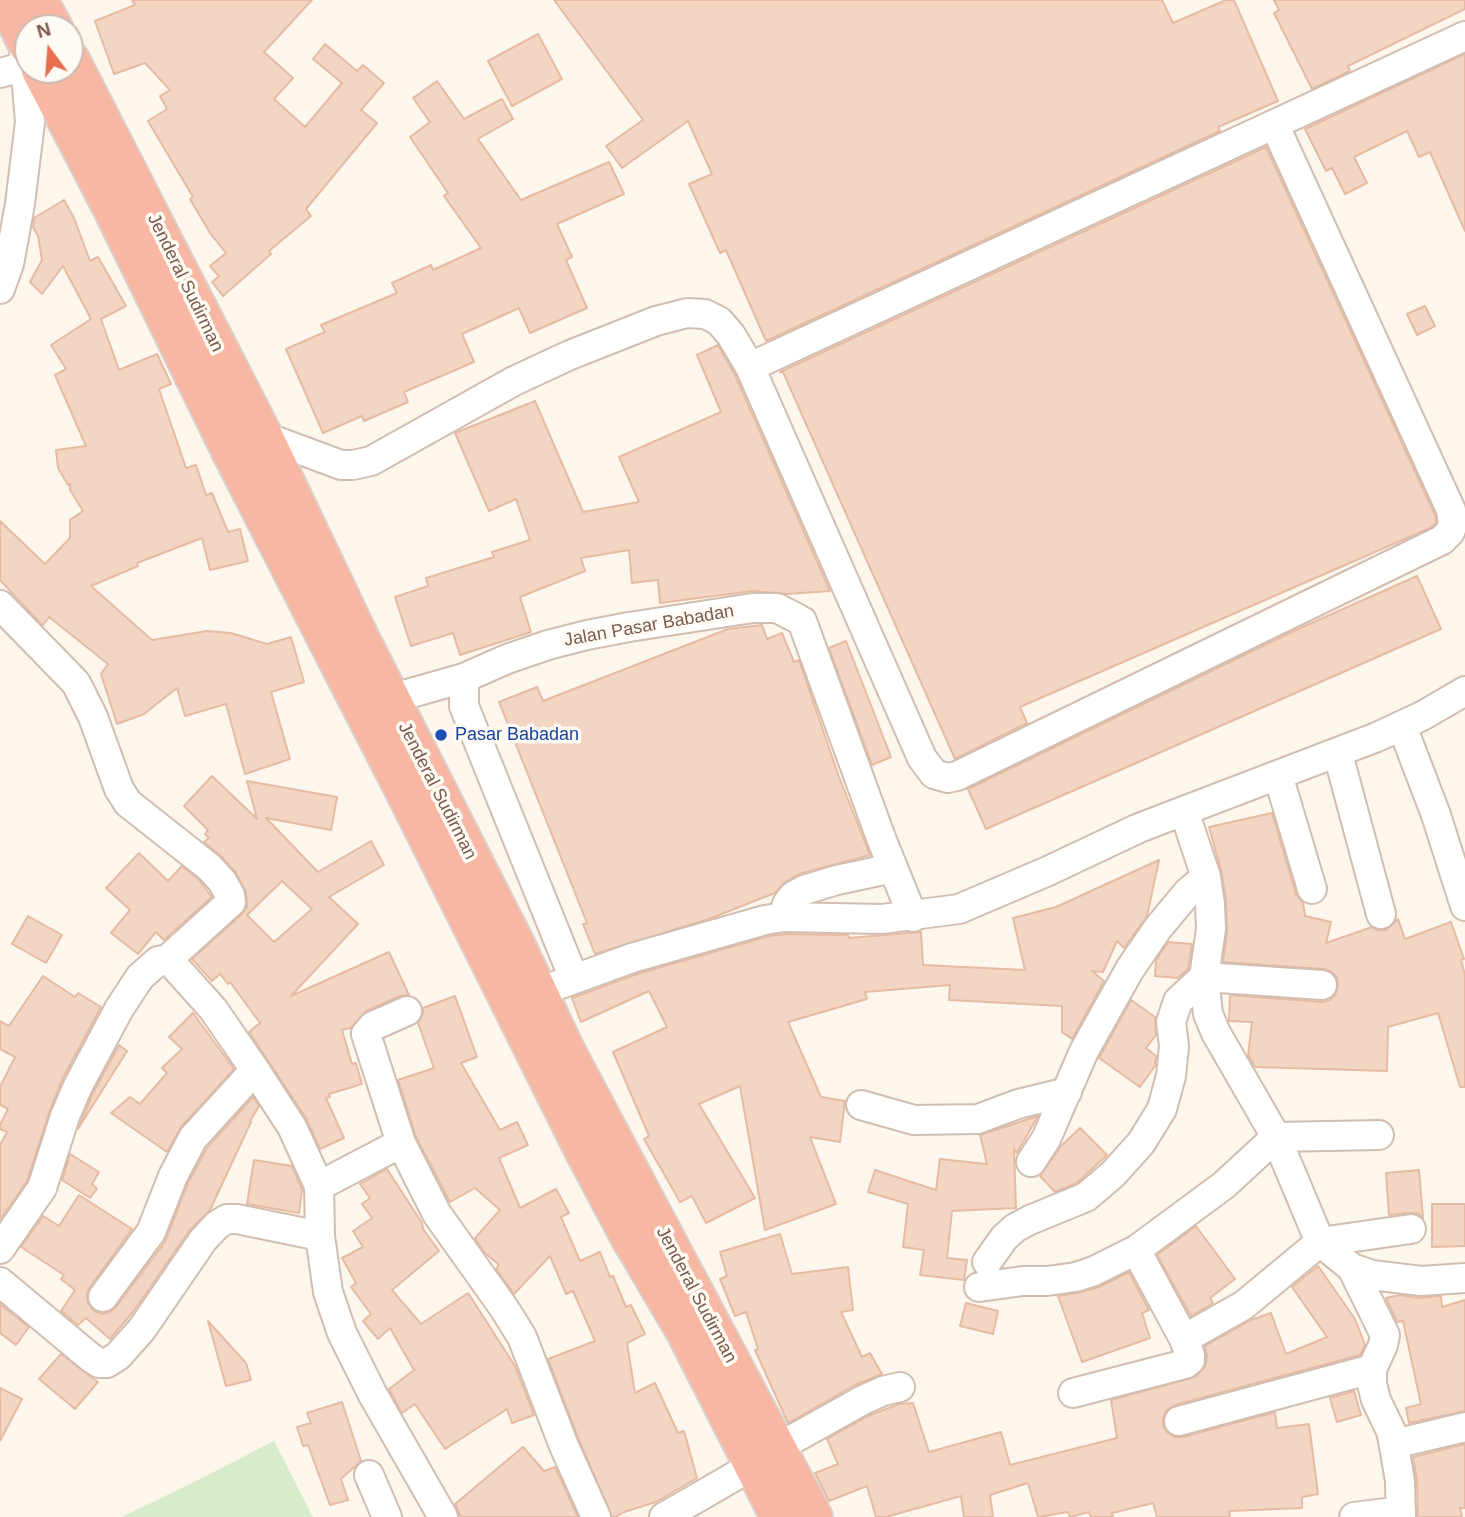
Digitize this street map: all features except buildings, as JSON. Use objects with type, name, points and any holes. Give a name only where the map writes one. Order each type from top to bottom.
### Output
[{"type":"highway","name":"Jenderal Sudirman","points":[[50,84],[118,219],[390,699],[514,942],[536,993],[766,1457],[780,1517]]},
{"type":"highway","name":"Jenderal Sudirman","points":[[81,84],[407,794],[586,1154],[685,1331],[766,1457],[813,1517]]},
{"type":"street","points":[[750,367],[1465,36]]},
{"type":"street","points":[[3,273],[30,122],[29,84]]},
{"type":"street","points":[[247,444],[341,465],[371,461],[514,381],[570,355],[656,321],[687,313],[705,314],[719,321],[731,335],[750,367],[922,758],[934,774],[948,778],[957,776],[1442,540],[1453,524],[1451,510],[1275,126]]},
{"type":"street","points":[[0,605],[76,683],[89,707],[119,789],[128,803],[209,867],[222,881],[231,902],[169,958],[158,961],[140,977],[119,1009],[78,1086],[65,1116],[42,1188],[0,1249]]},
{"type":"street","name":"Jalan Pasar Babadan","points":[[390,699],[464,678],[507,659],[587,635],[753,608],[777,608],[802,621],[913,917]]},
{"type":"street","points":[[464,678],[464,706],[574,979]]},
{"type":"street","points":[[536,993],[644,954],[739,926],[784,917],[857,920],[913,917],[959,909],[1139,828],[1338,754],[1402,726],[1465,691]]},
{"type":"street","points":[[1402,726],[1437,815],[1465,906]]},
{"type":"street","points":[[1338,754],[1381,914]]},
{"type":"street","points":[[1278,775],[1312,889]]},
{"type":"street","points":[[1184,811],[1206,877],[1210,929],[1204,977],[1208,1014],[1216,1034],[1276,1137],[1320,1242],[1352,1268],[1371,1275],[1421,1281],[1465,1278]]},
{"type":"street","points":[[784,917],[787,904],[793,896],[803,891],[837,880],[893,868]]},
{"type":"street","points":[[1031,1162],[1046,1139],[1084,1052],[1130,969],[1157,928],[1188,892],[1206,877]]},
{"type":"street","points":[[169,958],[213,1009],[292,1127],[319,1186],[320,1236],[328,1293],[342,1333],[366,1383],[443,1517]]},
{"type":"street","points":[[1322,985],[1204,977],[1178,1001],[1171,1022],[1174,1045],[1168,1087],[1162,1108],[1141,1143],[1113,1174],[1086,1198],[1030,1220],[1004,1237],[983,1274],[1076,1277],[1094,1271],[1136,1250],[1224,1185],[1276,1137],[1379,1135]]},
{"type":"street","points":[[407,1011],[373,1026],[366,1034],[401,1143],[437,1214],[522,1337],[564,1446],[596,1517]]},
{"type":"street","points":[[103,1297],[151,1232],[173,1176],[193,1138],[255,1070]]},
{"type":"street","points":[[861,1105],[915,1120],[978,1119],[1018,1104],[1067,1092]]},
{"type":"street","points":[[319,1186],[401,1143]]},
{"type":"street","points":[[0,1282],[90,1357],[99,1363],[107,1363],[118,1356],[142,1329],[171,1285],[217,1225],[227,1219],[320,1236]]},
{"type":"street","points":[[1184,1339],[1244,1305],[1320,1242],[1411,1228]]},
{"type":"street","points":[[1073,1393],[1185,1364],[1190,1360],[1184,1339],[1136,1250]]},
{"type":"street","points":[[1352,1268],[1385,1335],[1372,1369],[1376,1401],[1391,1431],[1394,1444],[1400,1481],[1401,1514],[1354,1517]]},
{"type":"street","points":[[1179,1421],[1372,1369]]},
{"type":"street","points":[[664,1517],[863,1400],[900,1387]]},
{"type":"street","points":[[1394,1444],[1465,1427]]},
{"type":"street","points":[[369,1475],[387,1517]]},
{"type":"green space","points":[[274,1441],[313,1517],[122,1517],[200,1479]]},
{"type":"place","name":"Pasar Babadan","points":[[441,735]]}]
